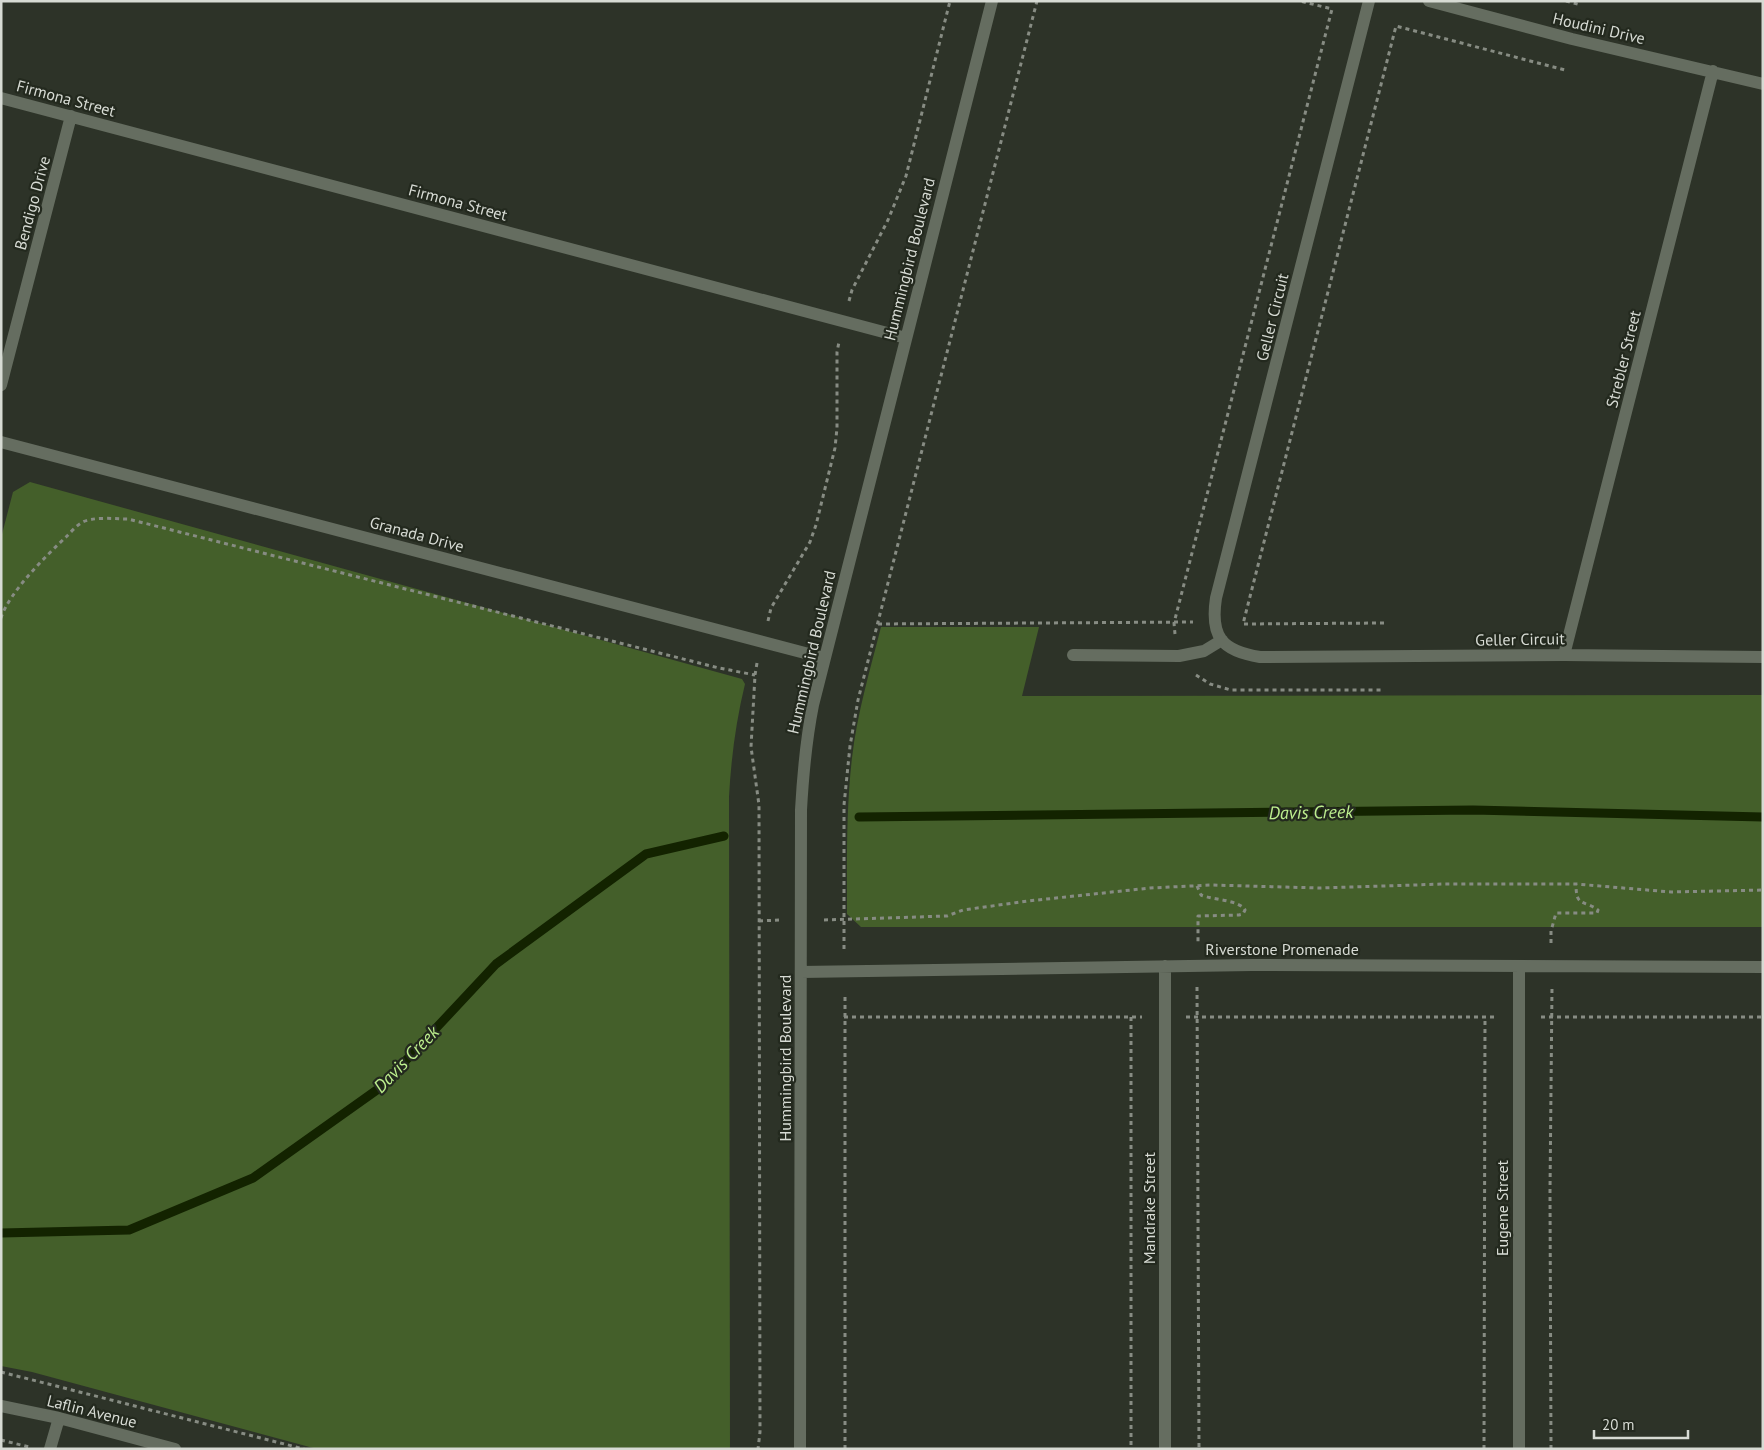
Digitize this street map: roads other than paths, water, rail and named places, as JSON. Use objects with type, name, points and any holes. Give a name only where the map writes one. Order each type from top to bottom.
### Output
[{"type":"street","name":"Hummingbird Boulevard","points":[[800,1449],[801,819],[803,771],[812,705],[992,1]]},
{"type":"street","name":"Geller Circuit","points":[[1369,1],[1219,588],[1214,621],[1222,640],[1239,653],[1260,657],[1564,655],[1763,657]]},
{"type":"street","name":"Houdini Drive","points":[[1429,1],[1572,39],[1763,84]]},
{"type":"street","name":"Strebler Street","points":[[1564,655],[1713,71]]},
{"type":"street","name":"Firmona Street","points":[[1,98],[906,338]]},
{"type":"street","name":"Bendigo Drive","points":[[1,385],[71,116]]},
{"type":"street","name":"Granada Drive","points":[[1,442],[824,658]]},
{"type":"street","points":[[1073,655],[1179,656],[1204,651],[1222,640]]},
{"type":"street","name":"Riverstone Promenade","points":[[801,972],[1198,965],[1763,966]]},
{"type":"street","name":"Mandrake Street","points":[[1165,966],[1165,1449]]},
{"type":"street","name":"Eugene Street","points":[[1519,966],[1519,1449]]},
{"type":"street","name":"Laflin Avenue","points":[[1,1406],[59,1418],[175,1449]]},
{"type":"street","points":[[50,1449],[59,1418]]},
{"type":"waterway","name":"Davis Creek","points":[[859,817],[1473,810],[1763,817]]},
{"type":"waterway","name":"Davis Creek","points":[[1,1233],[129,1230],[253,1178],[381,1087],[496,964],[646,854],[724,836]]}]
